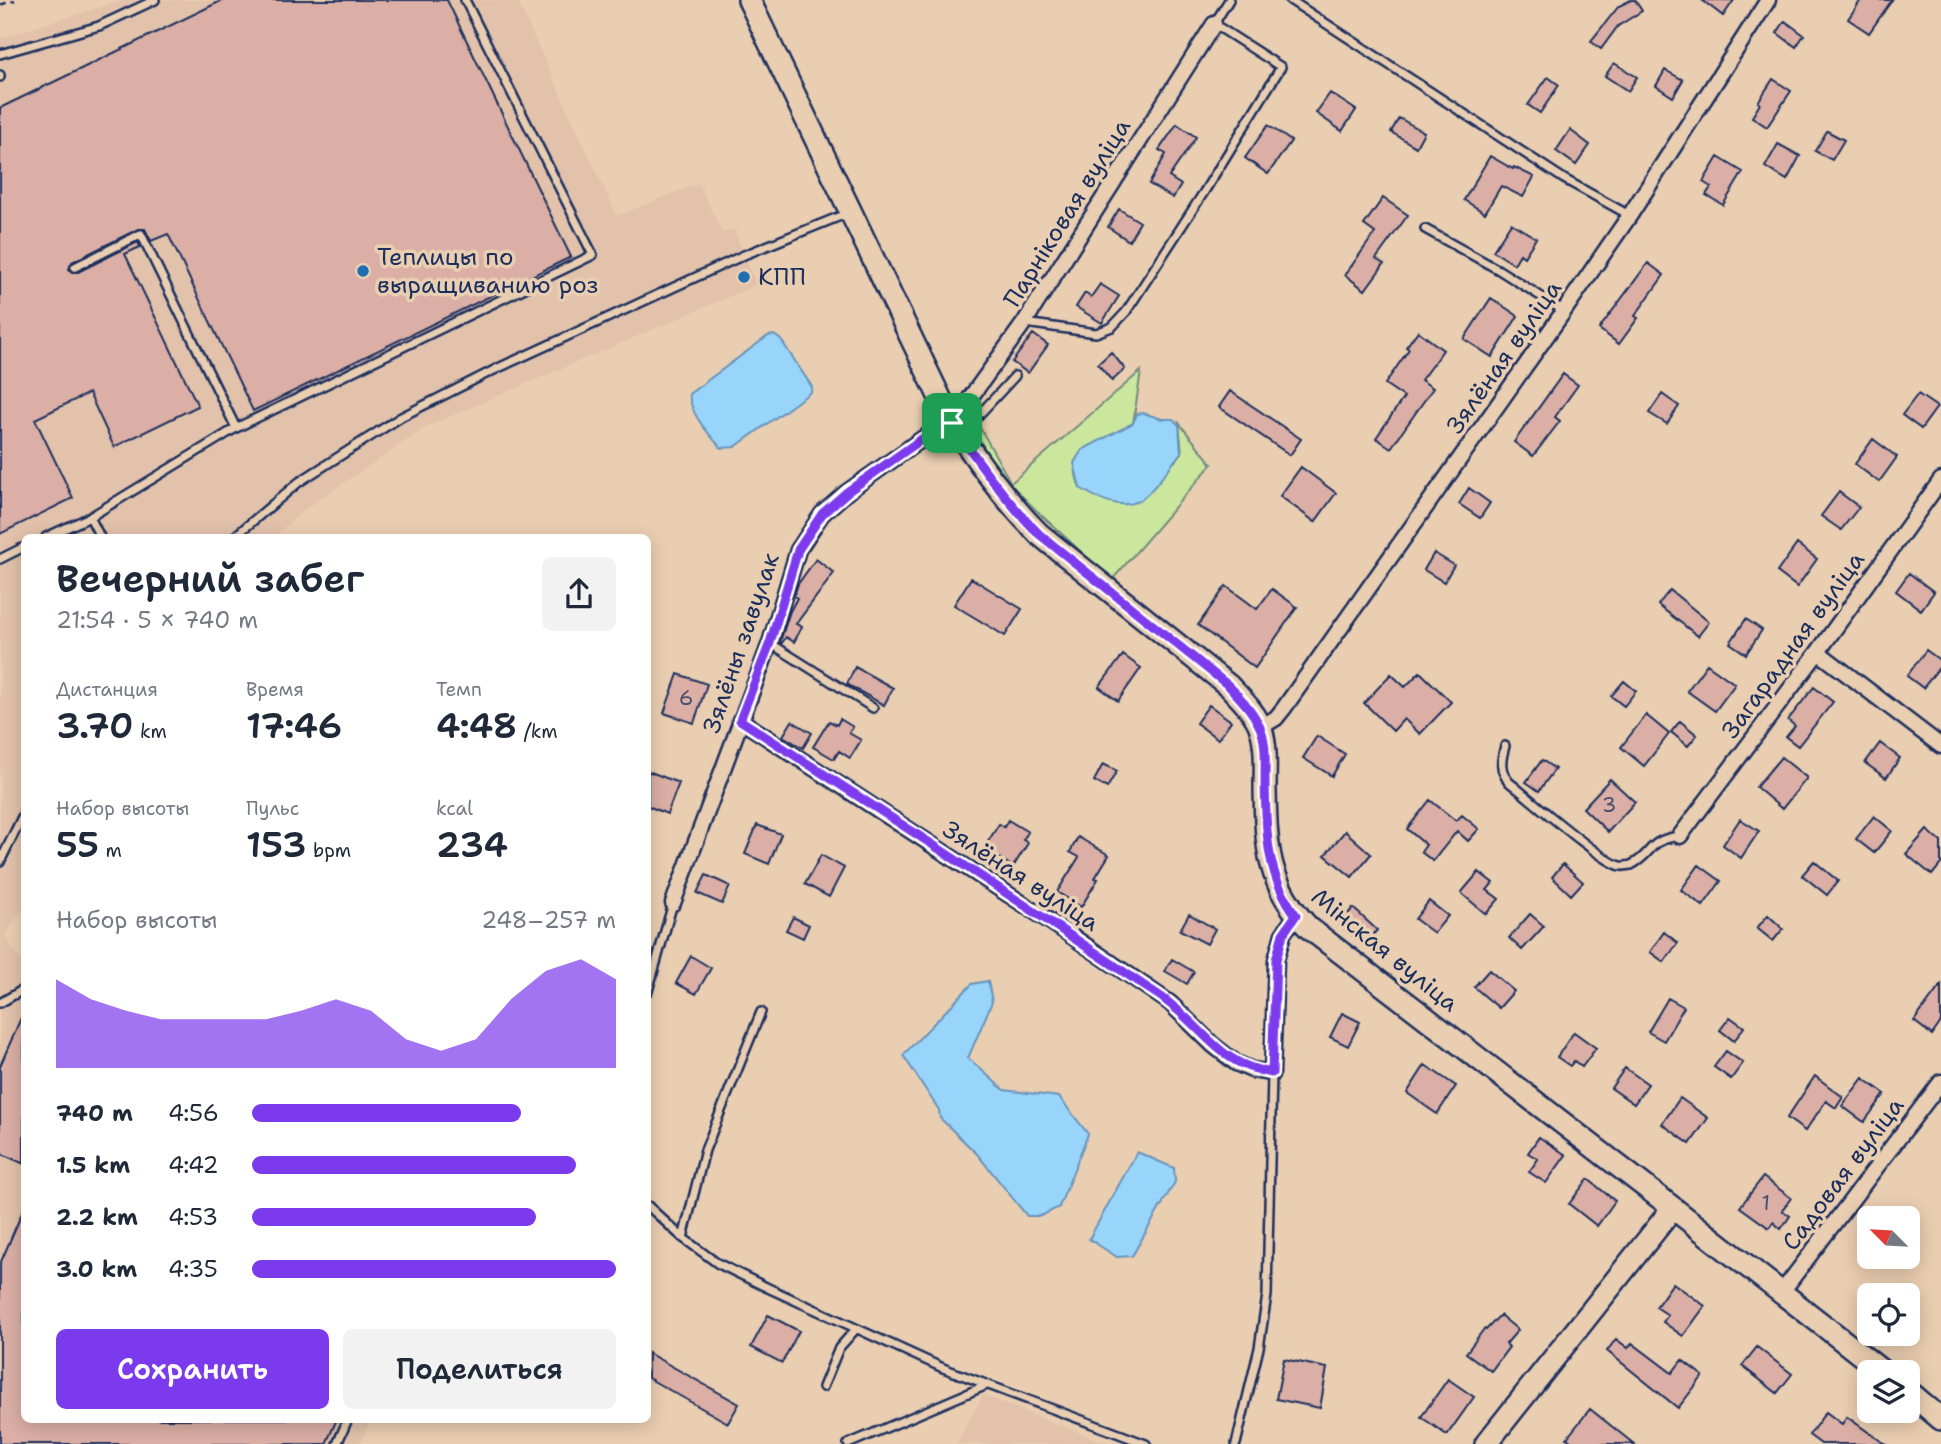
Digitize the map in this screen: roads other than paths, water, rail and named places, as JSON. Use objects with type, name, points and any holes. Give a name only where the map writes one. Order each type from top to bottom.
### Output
[{"type":"street","name":"Мінская вуліца","points":[[750,0],[960,435],[1013,507],[1039,534],[1229,686],[1261,727],[1269,855],[1275,880],[1284,900],[1296,915],[1309,928],[1868,1360]]},
{"type":"street","name":"Зялёная вуліца","points":[[1261,727],[1276,718],[1284,708],[1564,311],[1630,215],[1768,0]]},
{"type":"street","name":"Парніковая вуліца","points":[[960,435],[1024,323],[1214,23]]},
{"type":"street","name":"Зялёны завулак","points":[[673,903],[770,643],[798,550],[822,514],[879,469],[922,439],[960,435]]},
{"type":"street","name":"Загарадная вуліца","points":[[1680,836],[1818,652],[1941,480]]},
{"type":"street","points":[[1818,652],[1941,746]]},
{"type":"street","name":"Зялёная вуліца","points":[[740,720],[1058,926],[1170,1003],[1213,1045],[1236,1063],[1252,1070],[1272,1073]]},
{"type":"street","points":[[1272,1073],[1276,960],[1283,934],[1296,915]]},
{"type":"street","name":"Садовая вуліца","points":[[1781,1293],[1941,1082]]},
{"type":"street","points":[[1486,1444],[1673,1208]]},
{"type":"street","points":[[1920,1401],[1941,1419]]},
{"type":"lane","points":[[0,54],[99,26],[155,0]]},
{"type":"lane","points":[[53,534],[90,517],[236,428],[593,255],[465,0]]},
{"type":"lane","points":[[1024,323],[1097,333],[1112,327],[1126,312],[1204,192],[1281,67],[1214,23],[1229,0]]},
{"type":"lane","points":[[1290,0],[1553,172],[1630,215]]},
{"type":"lane","points":[[238,534],[299,482],[401,417],[494,370],[744,255],[851,212]]},
{"type":"lane","points":[[1425,229],[1500,270],[1564,311]]},
{"type":"lane","points":[[75,267],[141,233],[236,428]]},
{"type":"lane","points":[[960,435],[1015,376]]},
{"type":"lane","points":[[90,517],[98,534]]},
{"type":"lane","points":[[0,559],[21,548]]},
{"type":"lane","points":[[770,643],[873,708]]},
{"type":"lane","points":[[1505,746],[1500,762],[1503,775],[1509,782],[1619,867],[1630,866],[1664,838],[1680,836]]},
{"type":"lane","points":[[0,862],[21,819]]},
{"type":"lane","points":[[651,980],[673,903]]},
{"type":"lane","points":[[0,1003],[21,991]]},
{"type":"lane","points":[[683,1238],[705,1150],[761,1012]]},
{"type":"lane","points":[[1236,1444],[1259,1348],[1267,1295],[1272,1073]]},
{"type":"lane","points":[[651,1209],[716,1263],[943,1368],[1146,1444]]},
{"type":"lane","points":[[823,1387],[839,1348],[855,1329]]},
{"type":"lane","points":[[848,1444],[988,1385]]},
{"type":"lane","points":[[337,1444],[346,1423]]},
{"type":"water","points":[[774,335],[781,340],[812,387],[811,392],[735,447],[721,448],[696,416],[689,394],[768,336]]},
{"type":"water","points":[[1143,413],[1162,419],[1173,419],[1179,425],[1181,453],[1147,495],[1135,503],[1118,504],[1080,488],[1074,463],[1082,450],[1133,423],[1137,414]]},
{"type":"water","points":[[988,981],[992,1002],[968,1058],[1004,1090],[1059,1097],[1088,1134],[1059,1207],[1041,1216],[1027,1216],[978,1155],[940,1118],[939,1110],[903,1055],[972,984]]},
{"type":"water","points":[[1137,1152],[1174,1168],[1175,1182],[1132,1256],[1117,1257],[1089,1239]]},
{"type":"place","name":"Теплицы по выращиванию роз","points":[[363,271]]},
{"type":"place","name":"КПП","points":[[744,277]]}]
